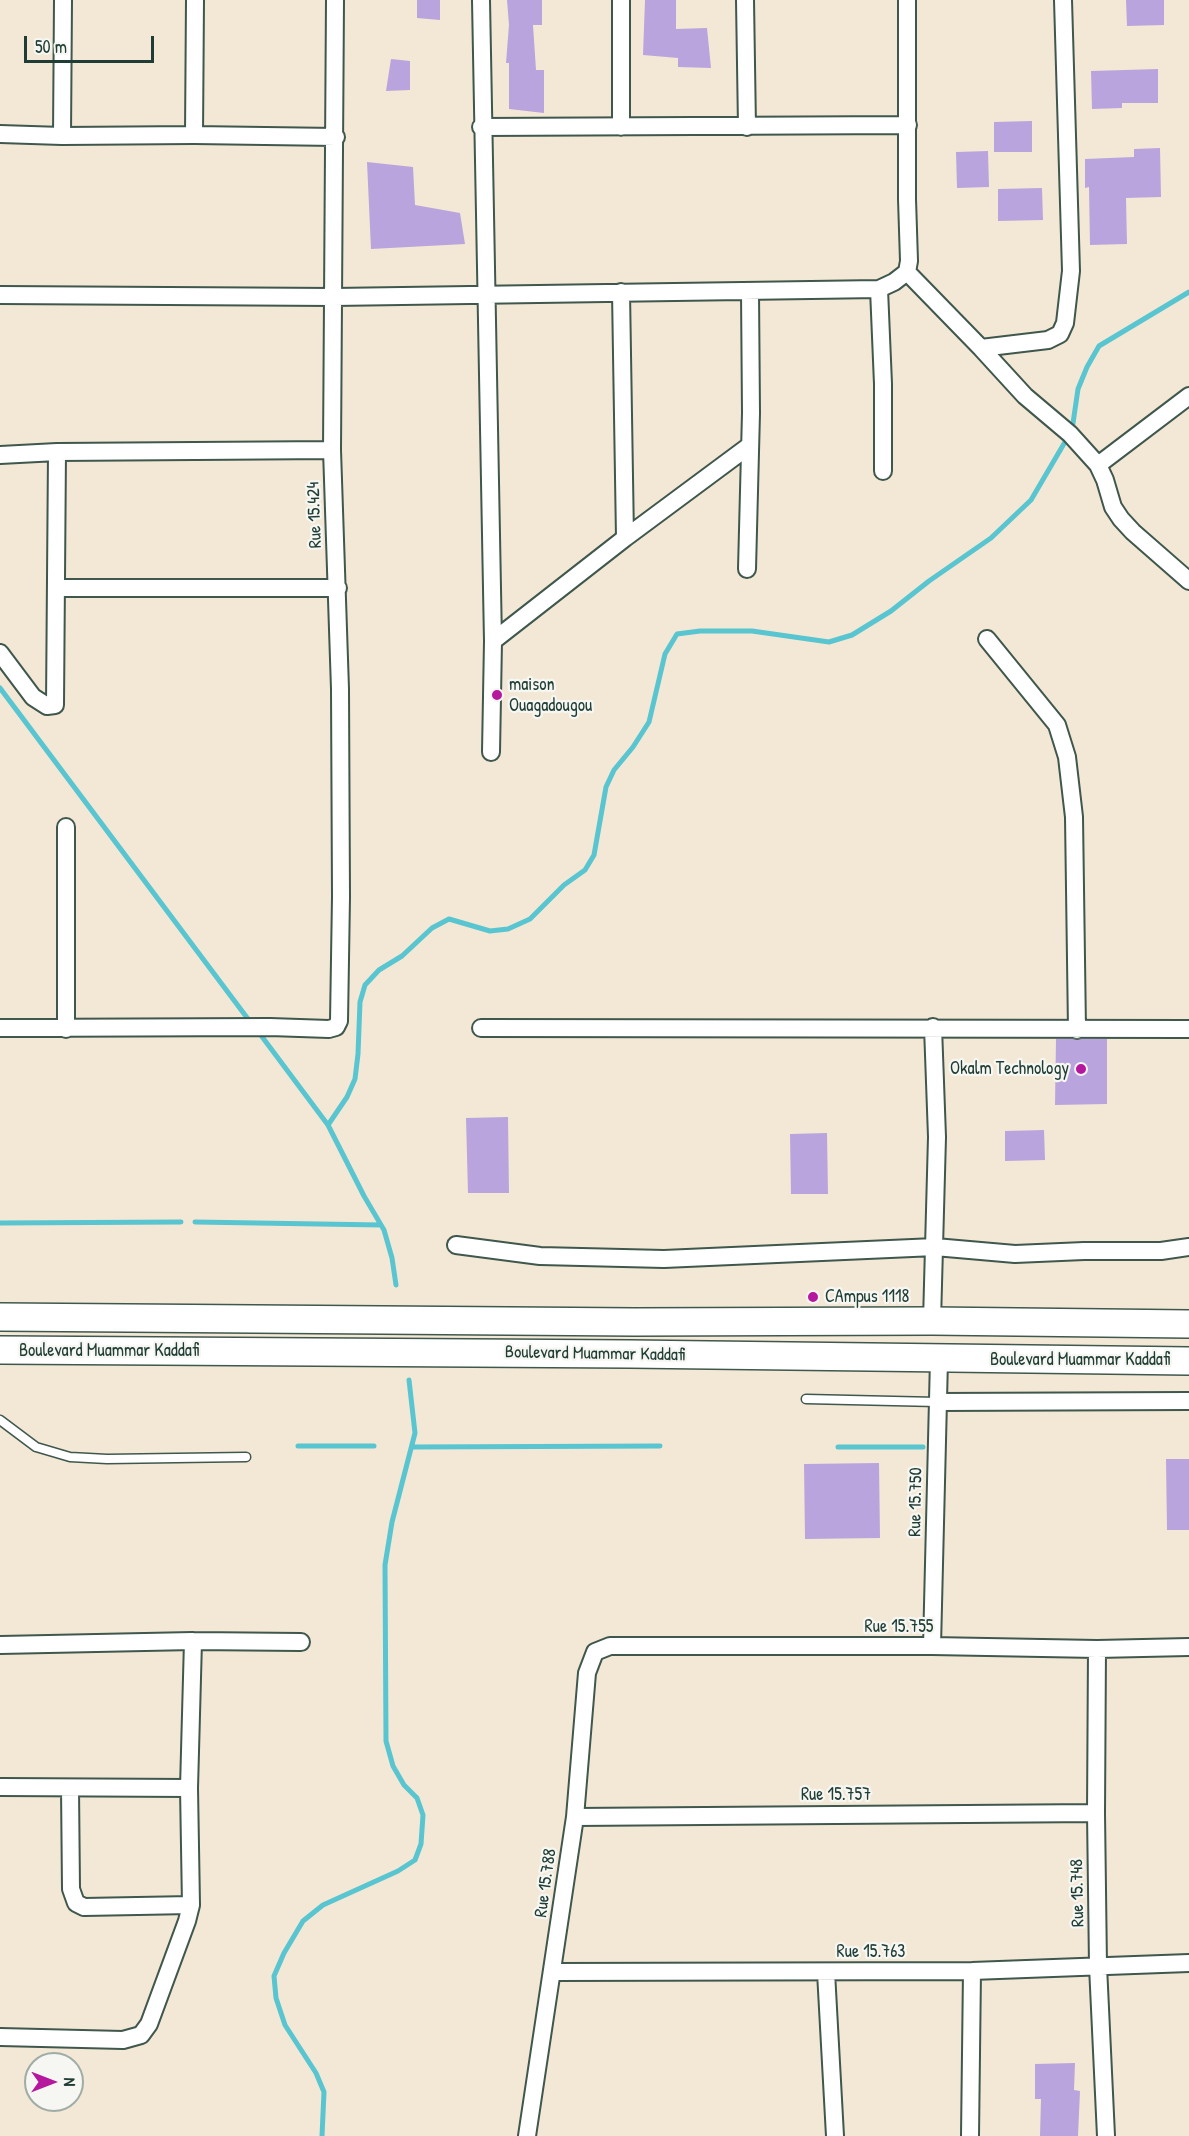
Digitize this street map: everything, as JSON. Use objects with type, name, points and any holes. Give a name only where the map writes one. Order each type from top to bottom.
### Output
[{"type":"main road","name":"Boulevard Muammar Kaddafi","points":[[0,1317],[1189,1324]]},
{"type":"main road","name":"Boulevard Muammar Kaddafi","points":[[0,1350],[630,1354],[1189,1361]]},
{"type":"street","points":[[62,136],[63,0]]},
{"type":"street","points":[[194,135],[195,0]]},
{"type":"street","name":"Rue 15.424","points":[[66,1029],[270,1027],[329,1029],[336,1027],[340,1016],[340,689],[332,450],[336,137],[335,0]]},
{"type":"street","points":[[481,0],[493,641],[491,752]]},
{"type":"street","points":[[621,0],[621,127]]},
{"type":"street","points":[[745,0],[747,127]]},
{"type":"street","points":[[0,295],[334,297],[879,289],[907,272],[909,261],[907,0]]},
{"type":"street","points":[[981,348],[1048,340],[1060,334],[1065,323],[1071,270],[1063,0]]},
{"type":"street","points":[[482,127],[908,125]]},
{"type":"street","points":[[0,134],[336,137]]},
{"type":"street","points":[[907,272],[1025,396],[1070,434],[1098,465],[1113,507],[1121,519],[1189,581]]},
{"type":"street","points":[[879,289],[883,471]]},
{"type":"street","points":[[621,292],[624,538]]},
{"type":"street","points":[[747,569],[751,413],[750,292]]},
{"type":"street","points":[[1098,465],[1189,396]]},
{"type":"street","points":[[493,641],[624,538],[749,446]]},
{"type":"street","points":[[0,455],[57,452],[332,450]]},
{"type":"street","points":[[0,653],[33,697],[47,706],[55,705],[57,452]]},
{"type":"street","points":[[57,588],[338,588]]},
{"type":"street","points":[[987,639],[1057,724],[1067,757],[1074,817],[1077,1030]]},
{"type":"street","points":[[0,1028],[66,1029],[66,826]]},
{"type":"street","points":[[482,1028],[1189,1029]]},
{"type":"street","points":[[932,1321],[937,1137],[933,1028]]},
{"type":"street","points":[[456,1245],[540,1256],[664,1259],[935,1247],[1015,1254],[1161,1251],[1189,1247]]},
{"type":"street","name":"Rue 15.750","points":[[932,1646],[939,1359]]},
{"type":"street","points":[[938,1402],[1189,1401]]},
{"type":"street","points":[[0,2037],[123,2040],[141,2035],[149,2024],[191,1905],[189,1788],[193,1641]]},
{"type":"street","points":[[0,1645],[193,1641],[301,1642]]},
{"type":"street","name":"Rue 15.755","points":[[610,1646],[932,1646],[1097,1649],[1189,1647]]},
{"type":"street","name":"Rue 15.788","points":[[527,2136],[575,1816],[587,1673],[595,1652],[610,1646]]},
{"type":"street","name":"Rue 15.748","points":[[1097,1649],[1098,1966],[1106,2136]]},
{"type":"street","points":[[0,1787],[189,1788]]},
{"type":"street","points":[[70,1788],[71,1889],[76,1903],[84,1907],[191,1905]]},
{"type":"street","name":"Rue 15.757","points":[[575,1816],[1096,1813]]},
{"type":"street","name":"Rue 15.763","points":[[553,1972],[972,1971],[1189,1963]]},
{"type":"street","points":[[970,2136],[972,1971]]},
{"type":"street","points":[[826,1972],[835,2136]]},
{"type":"lane","points":[[806,1399],[938,1402]]},
{"type":"lane","points":[[0,1420],[36,1447],[70,1456],[107,1459],[246,1457]]},
{"type":"building","points":[[417,0],[440,0],[440,20],[417,18]]},
{"type":"building","points":[[507,0],[542,0],[542,25],[533,25],[536,70],[544,70],[544,113],[509,109],[509,63],[506,63],[509,25]]},
{"type":"building","points":[[645,0],[676,0],[676,29],[707,28],[711,68],[678,67],[678,58],[643,55]]},
{"type":"building","points":[[1126,0],[1164,0],[1164,25],[1127,26]]},
{"type":"building","points":[[391,59],[410,61],[410,90],[386,91]]},
{"type":"building","points":[[1158,69],[1158,103],[1122,103],[1122,108],[1092,109],[1091,71]]},
{"type":"building","points":[[1032,121],[1032,152],[994,152],[994,122]]},
{"type":"building","points":[[1160,148],[1161,197],[1126,198],[1127,244],[1090,245],[1089,187],[1085,188],[1085,159],[1134,157],[1134,149]]},
{"type":"building","points":[[988,151],[989,187],[957,188],[956,152]]},
{"type":"building","points":[[367,162],[413,167],[415,205],[460,213],[465,244],[371,249]]},
{"type":"building","points":[[1042,188],[1043,220],[998,221],[998,189]]},
{"type":"building","name":"Okalm Technology","points":[[1056,1039],[1107,1039],[1107,1104],[1055,1105]]},
{"type":"building","points":[[508,1117],[509,1193],[468,1193],[466,1118]]},
{"type":"building","points":[[1044,1130],[1045,1160],[1005,1161],[1005,1131]]},
{"type":"building","points":[[827,1133],[828,1194],[791,1194],[790,1134]]},
{"type":"building","points":[[1166,1459],[1189,1459],[1189,1530],[1167,1530]]},
{"type":"building","points":[[879,1463],[880,1538],[805,1539],[804,1464]]},
{"type":"building","points":[[1075,2063],[1074,2090],[1080,2091],[1078,2136],[1040,2136],[1041,2099],[1035,2099],[1035,2064]]},
{"type":"waterway","points":[[328,1125],[347,1097],[355,1079],[360,1002],[365,985],[379,970],[402,956],[432,928],[449,919],[490,931],[508,929],[530,919],[564,885],[585,870],[594,855],[606,787],[614,770],[633,747],[649,722],[665,654],[677,634],[700,631],[752,631],[829,642],[852,635],[891,611],[929,581],[991,538],[1031,500],[1072,430],[1078,389],[1099,346],[1189,292]]},
{"type":"waterway","points":[[0,688],[251,1023]]},
{"type":"waterway","points":[[257,1030],[328,1125],[384,1230],[392,1258],[396,1285]]},
{"type":"waterway","points":[[0,1223],[181,1222]]},
{"type":"waterway","points":[[195,1222],[381,1225]]},
{"type":"waterway","points":[[322,2136],[324,2092],[316,2073],[285,2025],[276,1998],[274,1976],[284,1953],[303,1921],[323,1905],[398,1871],[415,1860],[421,1844],[423,1815],[417,1798],[404,1785],[393,1766],[386,1741],[385,1565],[392,1522],[415,1433],[409,1380]]},
{"type":"waterway","points":[[298,1446],[374,1446]]},
{"type":"waterway","points":[[412,1447],[660,1446]]},
{"type":"waterway","points":[[838,1447],[923,1447]]},
{"type":"place","name":"maison Ouagadougou","points":[[497,695]]},
{"type":"place","name":"Okalm Technology","points":[[1081,1069]]},
{"type":"place","name":"CAmpus 1118","points":[[813,1297]]}]
